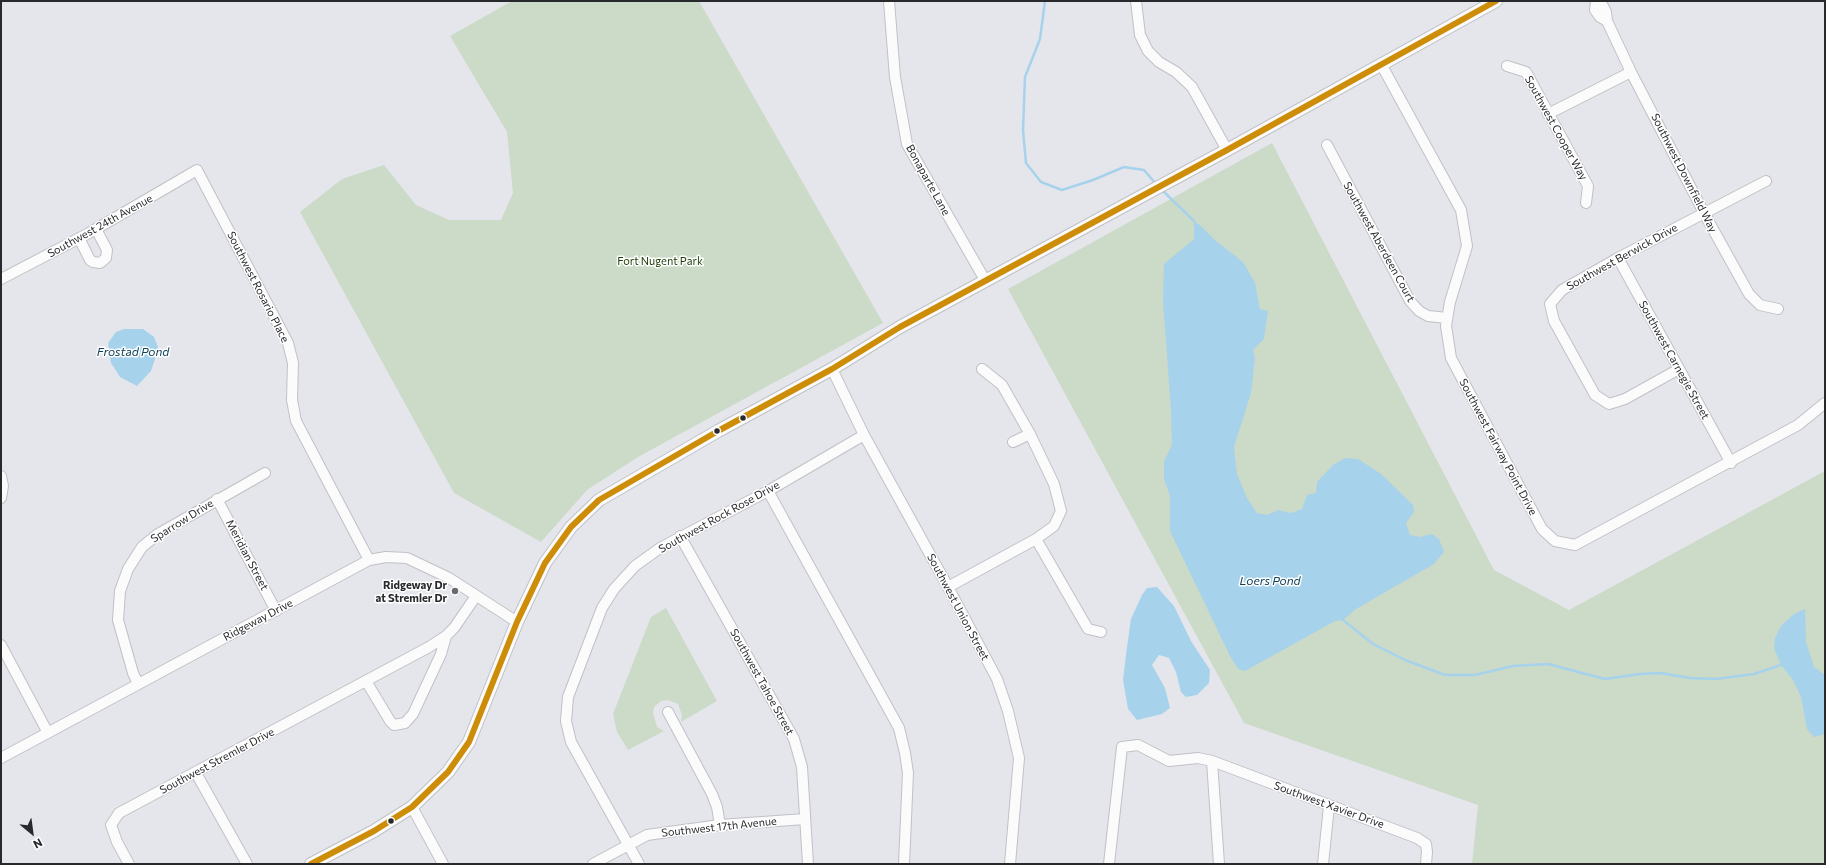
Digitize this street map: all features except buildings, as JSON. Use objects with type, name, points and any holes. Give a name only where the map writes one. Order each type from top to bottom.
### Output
[{"type":"street","name":"Bonaparte Lane","points":[[889,1],[895,77],[907,144],[985,280]]},
{"type":"street","points":[[1136,1],[1140,35],[1148,50],[1159,62],[1176,72],[1192,87],[1227,150]]},
{"type":"street","points":[[311,864],[374,831],[412,807],[448,772],[469,742],[517,622],[545,563],[571,527],[599,500],[718,431],[832,369],[900,327],[1227,150],[1496,1]]},
{"type":"street","name":"Southwest Downfield Way","points":[[1596,1],[1595,10],[1600,17],[1607,20],[1631,72],[1704,213],[1749,294],[1760,305],[1778,309]]},
{"type":"street","name":"Southwest Fairway Point Drive","points":[[1381,64],[1461,210],[1467,246],[1450,302],[1447,318],[1446,326],[1451,358],[1542,529],[1555,541],[1575,545],[1731,463],[1798,425],[1825,403]]},
{"type":"street","name":"Southwest Cooper Way","points":[[1507,66],[1526,72],[1588,186],[1586,203]]},
{"type":"street","points":[[1548,114],[1631,72]]},
{"type":"street","name":"Southwest Aberdeen Court","points":[[1327,145],[1410,301],[1419,311],[1428,316],[1447,318]]},
{"type":"street","name":"Southwest 24th Avenue","points":[[1,279],[96,229],[197,170]]},
{"type":"street","name":"Southwest Rosario Place","points":[[197,170],[288,343],[293,363],[292,400],[296,421],[369,560]]},
{"type":"street","name":"Southwest Berwick Drive","points":[[1679,369],[1625,399],[1609,404],[1595,395],[1554,321],[1550,304],[1562,290],[1618,258],[1766,181]]},
{"type":"street","points":[[79,238],[90,260],[100,263],[106,258],[107,250],[96,229]]},
{"type":"street","name":"Southwest Carnegie Street","points":[[1618,258],[1731,463]]},
{"type":"street","name":"Southwest Union Street","points":[[832,369],[864,435],[997,679],[1008,711],[1019,758],[1010,864]]},
{"type":"street","points":[[948,587],[1036,539],[1054,526],[1061,511],[1054,484],[1030,434],[1002,385],[982,369]]},
{"type":"street","points":[[1013,442],[1030,434]]},
{"type":"street","name":"Southwest Rock Rose Drive","points":[[639,864],[571,742],[566,721],[568,697],[602,608],[614,589],[635,566],[660,548],[680,536],[768,491],[864,435]]},
{"type":"street","name":"Sparrow Drive","points":[[138,684],[118,620],[120,592],[128,569],[142,547],[152,539],[217,499],[265,473]]},
{"type":"street","points":[[1,476],[4,486],[1,498]]},
{"type":"street","points":[[768,491],[899,728],[908,773],[904,864]]},
{"type":"street","name":"Meridian Street","points":[[217,499],[276,611]]},
{"type":"street","name":"Southwest Tahoe Street","points":[[680,536],[794,739],[802,767],[808,864]]},
{"type":"street","points":[[1036,539],[1088,629],[1101,632]]},
{"type":"street","name":"Ridgeway Drive","points":[[1,758],[369,560],[386,557],[406,558],[449,578],[517,622]]},
{"type":"street","name":"Southwest Stremler Drive","points":[[129,864],[117,842],[111,825],[120,813],[429,647],[446,636],[454,628],[476,596]]},
{"type":"street","name":"Southwest Stremler Drive","points":[[366,681],[390,721],[394,725],[405,723],[410,719],[416,708],[441,654],[446,636]]},
{"type":"street","points":[[1,645],[48,733]]},
{"type":"street","points":[[668,712],[712,794],[717,807],[720,825]]},
{"type":"street","name":"Southwest Xavier Drive","points":[[1108,864],[1122,747],[1138,745],[1169,760],[1198,758],[1212,761],[1417,838],[1426,844],[1426,864]]},
{"type":"street","points":[[1212,761],[1219,864]]},
{"type":"street","points":[[196,773],[247,864]]},
{"type":"street","points":[[1323,864],[1329,806]]},
{"type":"street","points":[[412,807],[443,864]]},
{"type":"street","name":"Southwest 17th Avenue","points":[[593,864],[647,835],[720,825],[805,819]]},
{"type":"green space","name":"Fort Nugent Park","points":[[512,1],[699,1],[883,323],[638,457],[587,490],[541,542],[454,493],[300,212],[342,179],[384,165],[416,205],[449,220],[501,220],[513,193],[507,132],[450,36]]},
{"type":"green space","points":[[1272,143],[1494,570],[1569,610],[1825,471],[1825,864],[1472,864],[1478,805],[1244,723],[1008,289]]},
{"type":"green space","points":[[666,608],[717,701],[681,722],[682,715],[678,704],[668,700],[661,701],[654,707],[653,713],[657,727],[664,731],[628,750],[617,732],[613,714],[651,617]]},
{"type":"water","name":"Loers Pond","points":[[1194,221],[1216,241],[1243,262],[1255,283],[1260,309],[1268,311],[1264,339],[1253,350],[1255,358],[1251,393],[1234,447],[1237,474],[1247,498],[1257,513],[1267,515],[1278,510],[1291,513],[1302,509],[1307,495],[1316,493],[1317,482],[1333,465],[1345,458],[1358,459],[1381,474],[1413,505],[1414,512],[1406,523],[1410,535],[1420,537],[1432,534],[1439,539],[1444,552],[1434,564],[1356,609],[1343,620],[1335,621],[1245,671],[1238,669],[1230,656],[1170,531],[1170,496],[1164,479],[1164,461],[1172,445],[1163,301],[1164,264],[1194,239]]},
{"type":"water","name":"Frostad Pond","points":[[124,329],[143,329],[154,337],[158,347],[151,371],[137,386],[120,377],[111,363],[108,343],[116,332]]},
{"type":"water","points":[[1157,587],[1174,606],[1191,641],[1210,670],[1209,683],[1197,695],[1186,697],[1181,692],[1176,672],[1169,658],[1159,655],[1152,665],[1165,688],[1170,708],[1162,714],[1137,720],[1128,709],[1123,680],[1131,619],[1142,595],[1147,588]]},
{"type":"water","points":[[1805,609],[1806,642],[1814,667],[1825,675],[1825,734],[1814,737],[1807,729],[1801,697],[1793,680],[1781,665],[1774,648],[1775,638],[1781,626],[1794,614]]},
{"type":"waterway","points":[[1045,1],[1040,39],[1025,77],[1023,130],[1026,163],[1041,182],[1062,190],[1093,180],[1124,167],[1144,170],[1156,184]]},
{"type":"waterway","points":[[1161,189],[1194,221]]},
{"type":"waterway","points":[[1343,620],[1373,644],[1405,660],[1445,675],[1475,675],[1513,666],[1548,664],[1605,679],[1660,673],[1690,678],[1716,679],[1754,674],[1781,665]]},
{"type":"transit line","points":[[311,864],[374,831],[412,807],[448,772],[469,742],[517,622],[545,563],[571,527],[599,500],[718,431],[832,369],[900,327],[1227,150],[1496,1]]},
{"type":"place","name":"Ridgeway Dr at Stremler Dr","points":[[455,591]]}]
